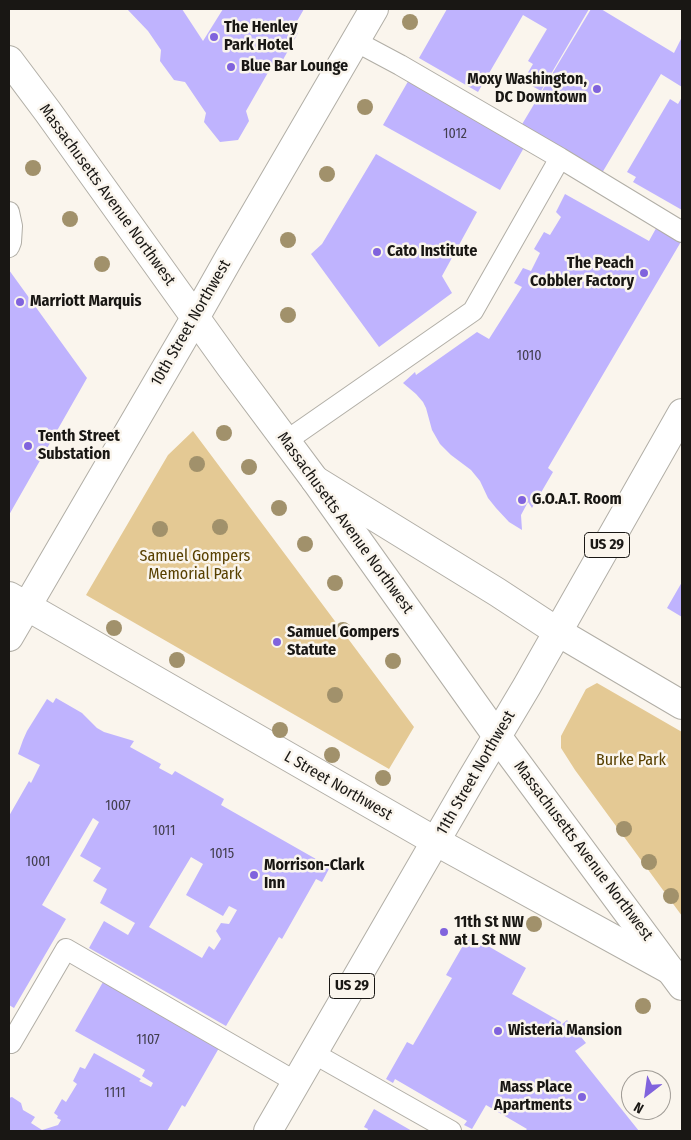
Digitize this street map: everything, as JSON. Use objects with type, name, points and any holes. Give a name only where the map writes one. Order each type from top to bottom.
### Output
[{"type":"main road","name":"10th Street Northwest","points":[[9,637],[18,602],[196,318],[374,9]]},
{"type":"main road","name":"Massachusetts Avenue Northwest","points":[[9,60],[315,480],[497,736],[676,978]]},
{"type":"main road","name":"11th Street Northwest","points":[[268,1131],[558,632],[682,414]]},
{"type":"main road","points":[[315,480],[497,592],[558,632],[682,705]]},
{"type":"main road","name":"L Street Northwest","points":[[18,602],[676,978]]},
{"type":"lane","points":[[355,40],[560,158],[682,232]]},
{"type":"lane","points":[[286,441],[473,311],[560,158]]},
{"type":"lane","points":[[9,212],[12,226],[9,247]]},
{"type":"lane","points":[[12,1043],[66,949],[296,1082]]},
{"type":"lane","points":[[313,1053],[451,1131]]},
{"type":"green space","name":"Samuel Gompers Memorial Park","points":[[193,431],[414,727],[389,769],[86,595],[168,455]]},
{"type":"green space","name":"Burke Park","points":[[597,683],[682,732],[682,916],[561,748],[561,736],[586,689]]},
{"type":"building","points":[[127,9],[182,9],[203,41],[223,9],[304,9],[292,30],[298,33],[280,65],[274,62],[246,111],[249,121],[238,140],[220,142],[204,122],[206,113],[185,82],[174,80],[160,61],[161,50],[148,31]]},
{"type":"building","points":[[447,9],[589,9],[541,91],[523,81],[533,64],[528,61],[547,29],[523,15],[478,92],[419,58]]},
{"type":"building","name":"Moxy Washington, DC Downtown","points":[[591,9],[601,9],[674,53],[682,37],[682,87],[661,74],[602,173],[521,126]]},
{"type":"building","points":[[410,78],[526,144],[500,190],[383,125]]},
{"type":"building","points":[[682,97],[682,210],[633,182],[636,177],[627,172],[670,99],[678,104]]},
{"type":"building","points":[[376,154],[477,212],[442,276],[452,293],[379,347],[311,254],[322,244]]},
{"type":"building","points":[[565,194],[649,241],[659,223],[682,240],[548,468],[553,472],[532,508],[528,502],[521,515],[522,530],[509,522],[496,508],[471,470],[440,444],[432,430],[423,402],[403,383],[415,372],[416,375],[477,332],[489,339],[522,287],[514,283],[523,268],[531,271],[540,253],[534,249],[544,232],[550,235],[561,217],[556,212]]},
{"type":"building","name":"Tenth Street Substation","points":[[9,270],[87,378],[9,515]]},
{"type":"building","points":[[682,582],[682,617],[667,608]]},
{"type":"building","points":[[56,698],[82,713],[97,728],[104,732],[134,741],[130,747],[161,764],[159,768],[172,775],[175,771],[224,799],[221,805],[330,867],[322,882],[316,879],[282,939],[279,937],[226,1026],[89,948],[104,921],[128,935],[135,923],[100,903],[107,889],[93,881],[101,868],[80,856],[99,822],[93,818],[42,905],[66,919],[14,1008],[9,1005],[9,816],[29,781],[31,783],[40,765],[18,754],[27,731],[47,699],[53,703]],"holes":[[[191,857],[203,864],[186,895],[223,916],[229,906],[237,910],[229,924],[221,923],[216,931],[221,939],[214,950],[209,946],[202,958],[149,927]]]},
{"type":"building","name":"Wisteria Mansion","points":[[469,935],[526,968],[512,994],[561,1022],[561,1025],[567,1020],[586,1043],[575,1051],[621,1108],[621,1120],[630,1120],[639,1131],[525,1131],[527,1129],[486,1105],[472,1129],[464,1125],[467,1121],[395,1079],[393,1083],[386,1079],[407,1042],[413,1045],[452,978],[446,975]]},
{"type":"building","points":[[103,982],[219,1048],[185,1107],[182,1105],[167,1131],[9,1131],[9,1098],[12,1097],[21,1103],[23,1110],[35,1117],[31,1123],[42,1130],[58,1125],[61,1120],[54,1113],[62,1099],[66,1102],[77,1084],[73,1081],[80,1067],[85,1069],[94,1053],[141,1079],[139,1081],[151,1087],[153,1083],[142,1076],[145,1070],[75,1031]]},
{"type":"building","points":[[374,1109],[412,1131],[367,1131],[368,1129],[364,1127]]},
{"type":"place","name":"The Henley Park Hotel","points":[[214,37]]},
{"type":"place","name":"Blue Bar Lounge","points":[[231,67]]},
{"type":"place","name":"Moxy Washington, DC Downtown","points":[[597,89]]},
{"type":"place","name":"Cato Institute","points":[[377,252]]},
{"type":"place","name":"The Peach Cobbler Factory","points":[[644,273]]},
{"type":"place","name":"Marriott Marquis","points":[[20,302]]},
{"type":"place","name":"Tenth Street Substation","points":[[28,446]]},
{"type":"place","name":"G.O.A.T. Room","points":[[522,500]]},
{"type":"place","name":"Samuel Gompers Statute","points":[[277,642]]},
{"type":"place","name":"Morrison-Clark Inn","points":[[254,875]]},
{"type":"place","name":"11th St NW at L St NW","points":[[444,932]]},
{"type":"place","name":"Wisteria Mansion","points":[[498,1031]]},
{"type":"place","name":"Mass Place Apartments","points":[[582,1097]]}]
